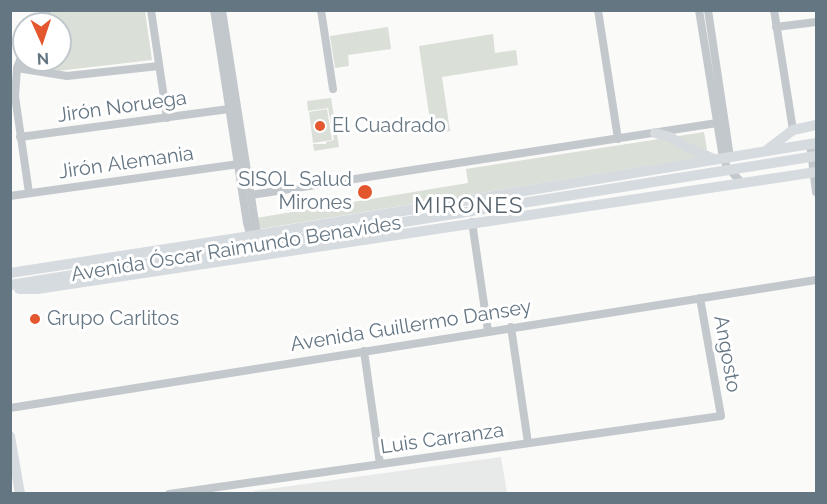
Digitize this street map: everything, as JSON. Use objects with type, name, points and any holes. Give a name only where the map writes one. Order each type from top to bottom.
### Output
[{"type":"main road","name":"Avenida Óscar Raimundo Benavides","points":[[765,151],[793,130],[816,125]]},
{"type":"main road","points":[[655,133],[670,137],[687,147],[723,158]]},
{"type":"main road","name":"Avenida Óscar Raimundo Benavides","points":[[10,287],[254,239],[813,143]]},
{"type":"main road","name":"Avenida Óscar Raimundo Benavides","points":[[10,273],[634,186],[814,156]]},
{"type":"main road","name":"Avenida Óscar Raimundo Benavides","points":[[10,287],[37,289],[815,172]]},
{"type":"main road","points":[[634,186],[678,193]]},
{"type":"main road","points":[[10,436],[20,494]]},
{"type":"street","points":[[151,10],[167,117]]},
{"type":"street","points":[[214,10],[229,109],[251,195],[254,239]]},
{"type":"street","points":[[222,10],[254,239],[271,253]]},
{"type":"street","points":[[321,10],[333,89]]},
{"type":"street","points":[[598,10],[618,139]]},
{"type":"street","points":[[699,10],[723,158],[742,183]]},
{"type":"street","points":[[708,10],[723,158]]},
{"type":"street","points":[[774,10],[793,130]]},
{"type":"street","points":[[776,27],[816,22]]},
{"type":"street","points":[[42,72],[67,76],[159,66]]},
{"type":"street","points":[[17,72],[15,96],[29,193]]},
{"type":"street","name":"Jirón Noruega","points":[[20,137],[229,109]]},
{"type":"street","points":[[251,195],[717,123]]},
{"type":"street","points":[[813,143],[816,192]]},
{"type":"street","name":"Jirón Alemania","points":[[10,195],[242,164]]},
{"type":"street","points":[[472,222],[488,331]]},
{"type":"street","name":"Avenida Guillermo Dansey","points":[[10,408],[816,280]]},
{"type":"street","name":"Angosto","points":[[700,297],[721,416]]},
{"type":"street","points":[[511,327],[528,443]]},
{"type":"street","points":[[364,351],[380,464]]},
{"type":"street","name":"Luis Carranza","points":[[168,494],[721,416]]},
{"type":"shaded area","points":[[145,11],[152,60],[72,69],[72,12],[52,12]]},
{"type":"shaded area","points":[[388,27],[391,49],[348,55],[349,66],[335,68],[330,36]]},
{"type":"shaded area","points":[[493,34],[495,53],[516,50],[518,65],[442,77],[450,131],[432,134],[419,46]]},
{"type":"shaded area","points":[[331,98],[339,147],[314,151],[313,144],[326,144],[334,140],[328,108],[308,111],[307,101]]},
{"type":"shaded area","name":"El Cuadrado","points":[[327,109],[332,140],[313,143],[309,112]]},
{"type":"shaded area","points":[[704,132],[707,149],[702,157],[260,229],[256,218],[468,183],[466,169]]},
{"type":"shaded area","points":[[501,457],[507,493],[254,493],[254,491]]},
{"type":"place","name":"El Cuadrado","points":[[320,126]]},
{"type":"place","name":"SISOL Salud Mirones","points":[[365,192]]},
{"type":"place","name":"Grupo Carlitos","points":[[35,319]]},
{"type":"district","name":"MIRONES","points":[[469,206]]}]
